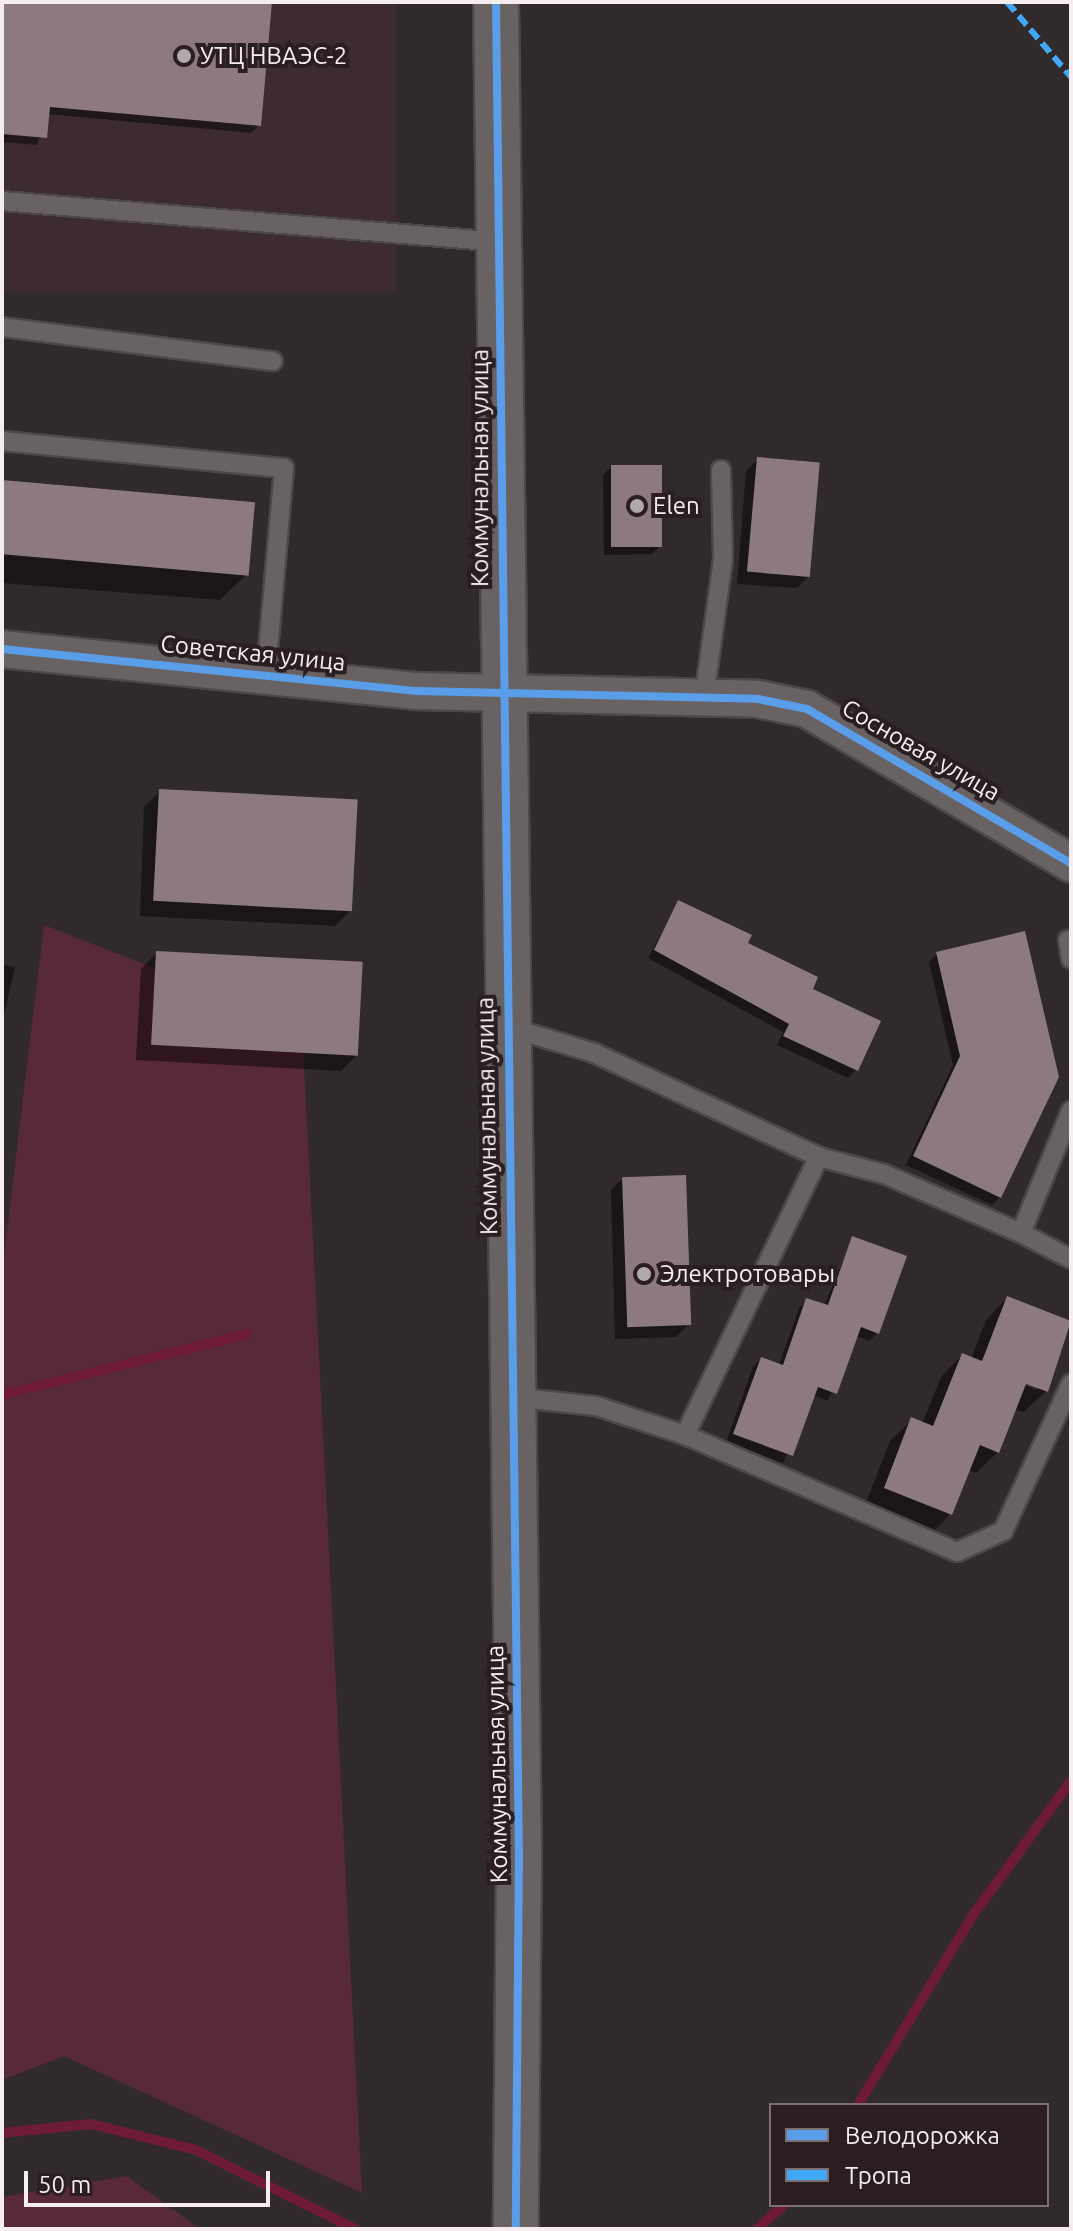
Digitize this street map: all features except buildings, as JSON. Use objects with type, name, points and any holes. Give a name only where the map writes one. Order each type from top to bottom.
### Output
[{"type":"street","name":"Коммунальная улица","points":[[496,2],[500,696],[513,1397],[516,2229]]},
{"type":"street","name":"Советская улица","points":[[2,649],[500,696]]},
{"type":"street","name":"Сосновая улица","points":[[500,696],[704,698],[795,706],[846,726],[1071,863]]},
{"type":"lane","points":[[2,201],[499,242]]},
{"type":"lane","points":[[2,327],[273,361]]},
{"type":"lane","points":[[2,441],[284,468],[266,672]]},
{"type":"lane","points":[[704,698],[723,559],[721,470]]},
{"type":"lane","points":[[1068,940],[1071,959]]},
{"type":"lane","points":[[506,1026],[594,1053],[819,1157],[884,1174],[1021,1233],[1071,1259]]},
{"type":"lane","points":[[1021,1233],[1071,1111]]},
{"type":"lane","points":[[685,1435],[819,1157]]},
{"type":"lane","points":[[513,1397],[596,1406],[685,1435],[957,1552],[1003,1531],[1071,1384]]},
{"type":"shaded area","points":[[2,2],[396,2],[396,293],[2,293]]},
{"type":"shaded area","points":[[44,925],[302,1026],[362,2193],[64,2056],[2,2080],[2,1272]]},
{"type":"shaded area","points":[[127,2176],[200,2229],[2,2229],[2,2197]]},
{"type":"waterway","points":[[2,1395],[247,1334]]},
{"type":"waterway","points":[[859,2103],[973,1915],[1071,1781]]},
{"type":"waterway","points":[[2,2133],[91,2124],[196,2150],[355,2229]]},
{"type":"waterway","points":[[757,2229],[782,2207]]},
{"type":"marked path","points":[[1007,2],[1071,77]]},
{"type":"cycle path","points":[[496,2],[519,1852],[516,2229]]},
{"type":"cycle path","points":[[2,649],[417,691],[758,699],[807,709],[1071,863]]},
{"type":"place","name":"УТЦ НВАЭС-2","points":[[184,56]]},
{"type":"place","name":"Elen","points":[[637,506]]},
{"type":"place","name":"Электротовары","points":[[644,1274]]}]
